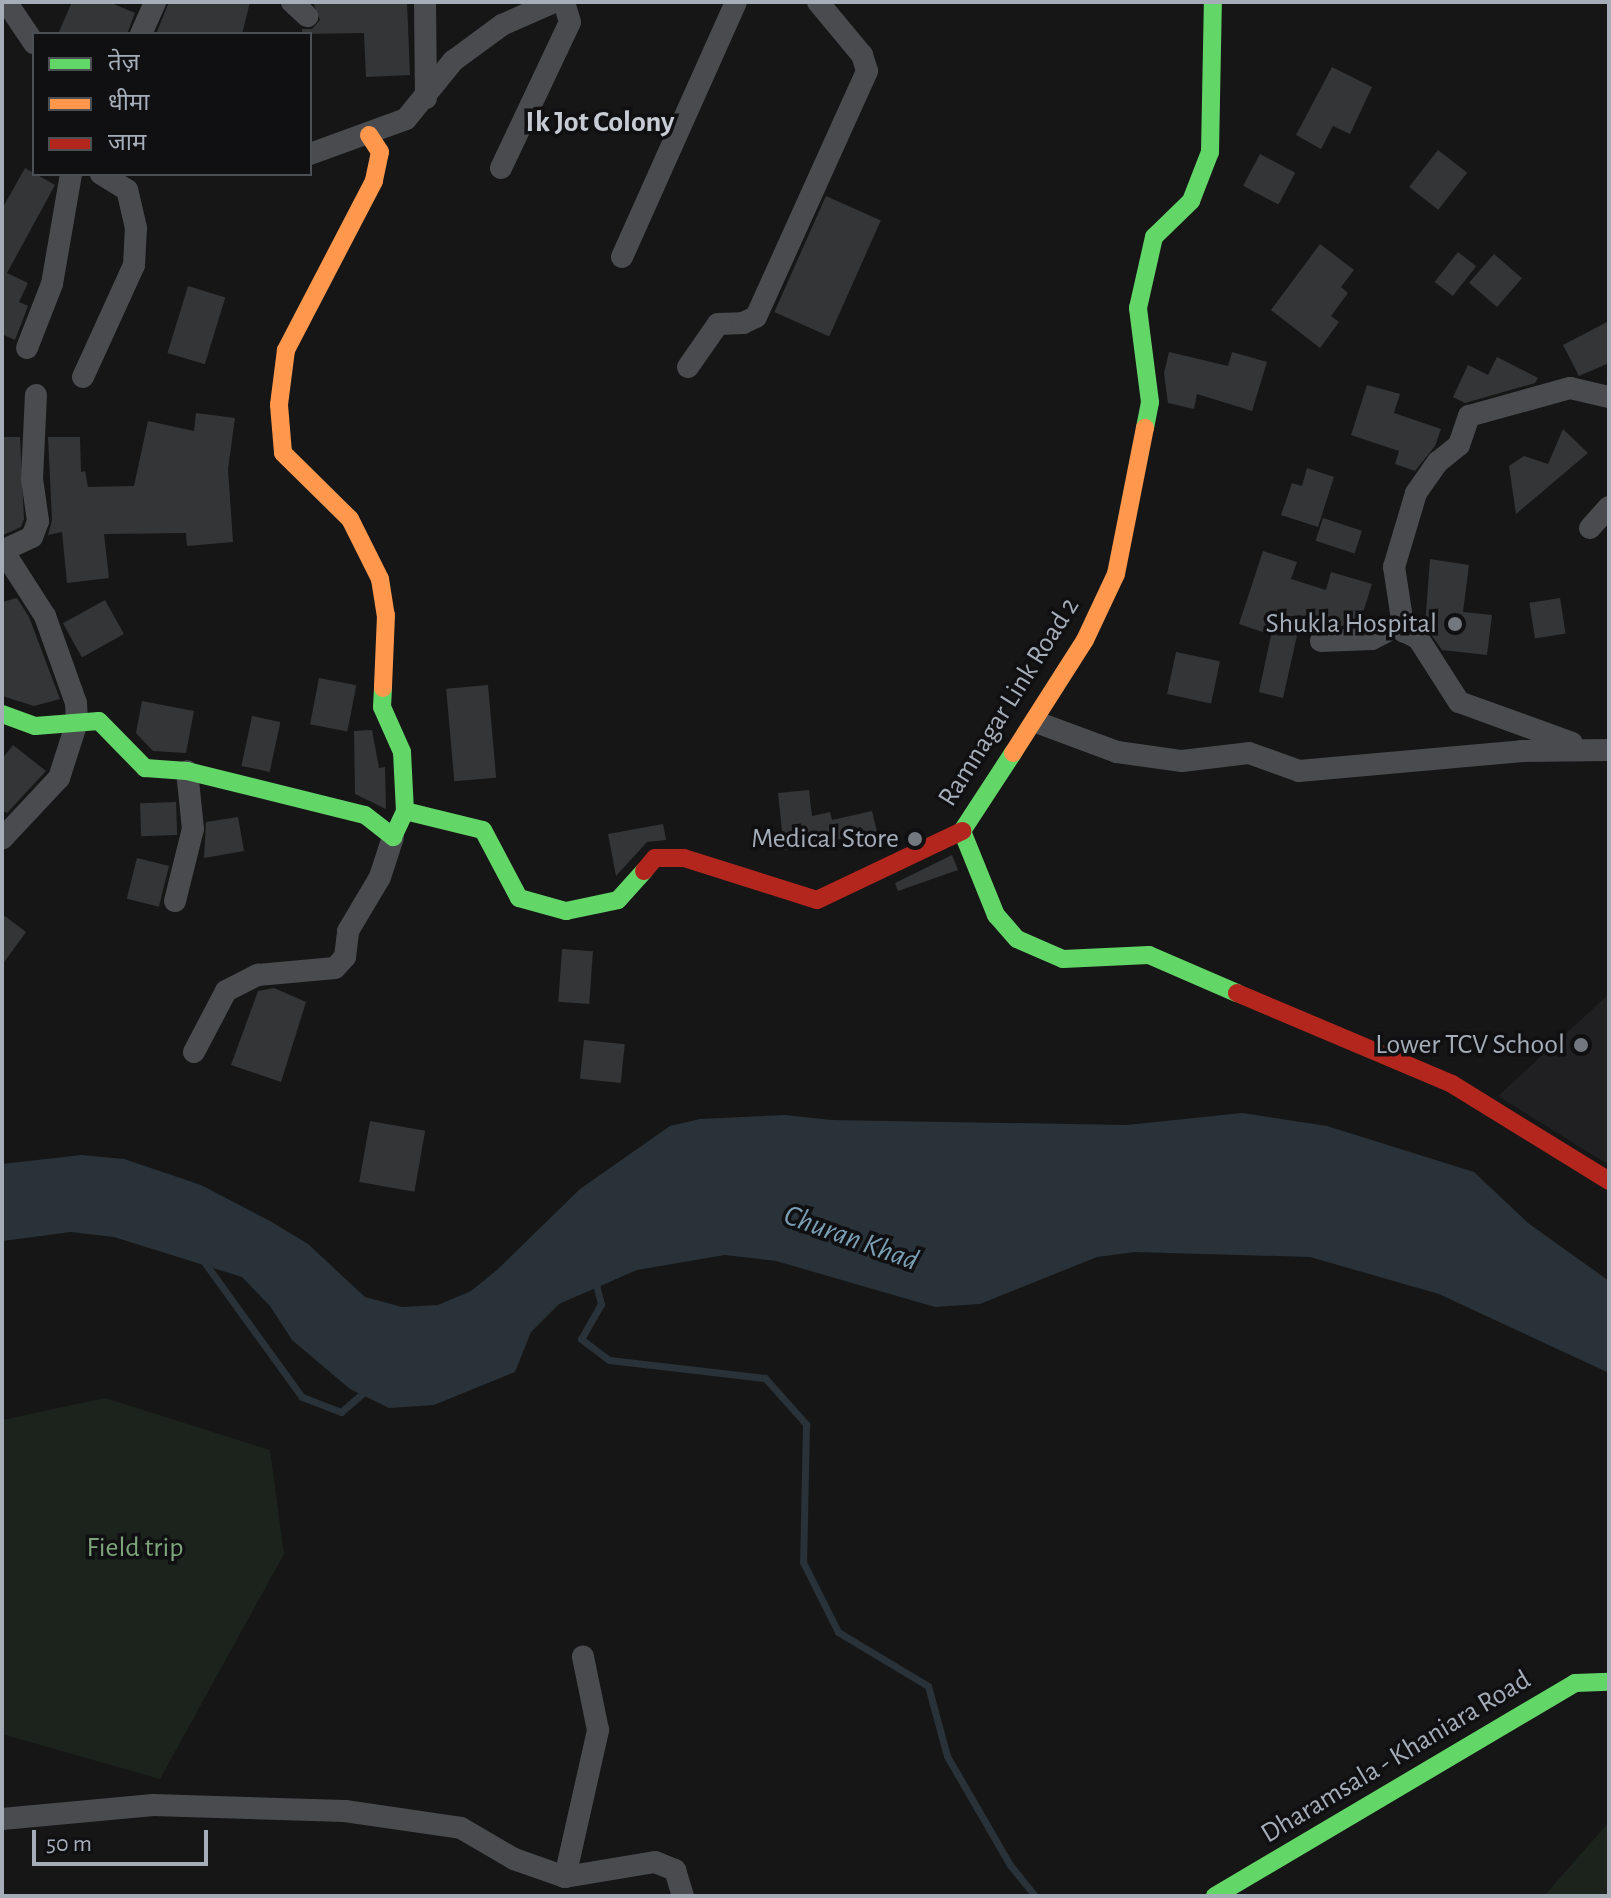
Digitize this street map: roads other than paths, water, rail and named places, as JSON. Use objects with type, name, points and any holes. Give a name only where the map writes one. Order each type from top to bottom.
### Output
[{"type":"street","points":[[142,32],[155,2]]},
{"type":"street","points":[[425,2],[426,98]]},
{"type":"street","points":[[312,153],[406,119],[453,61],[502,25],[554,2]]},
{"type":"street","points":[[501,168],[570,22],[564,2]]},
{"type":"street","points":[[688,367],[718,324],[743,323],[756,317],[867,71],[862,55],[818,2]]},
{"type":"street","name":"Ramnagar Link Road 2","points":[[1213,2],[1210,152],[1191,201],[1154,237],[1138,308],[1150,402],[1116,574],[1085,640],[1036,722],[962,831],[996,915],[1017,939],[1063,959],[1149,955],[1452,1084],[1609,1181]]},
{"type":"street","points":[[2,3],[9,6],[32,40]]},
{"type":"street","points":[[622,257],[727,5]]},
{"type":"street","points":[[194,1052],[226,991],[258,975],[335,968],[345,957],[348,931],[380,877],[405,811],[402,752],[382,707],[386,615],[380,579],[350,519],[283,453],[279,405],[286,350],[374,181],[380,152],[369,135]]},
{"type":"street","points":[[27,348],[52,284],[71,176]]},
{"type":"street","points":[[83,377],[134,265],[136,228],[127,190],[104,176]]},
{"type":"street","points":[[1404,632],[1394,567],[1416,493],[1438,462],[1459,445],[1469,416],[1570,388],[1609,397]]},
{"type":"street","points":[[2,839],[59,778],[77,722],[76,703],[45,616],[3,550],[32,537],[38,521],[32,479],[36,395]]},
{"type":"street","points":[[1590,528],[1609,507]]},
{"type":"street","points":[[1321,641],[1372,639],[1396,627],[1418,638],[1459,702],[1603,750]]},
{"type":"street","points":[[2,714],[35,726],[99,721],[145,768],[187,771],[365,815],[393,837]]},
{"type":"street","points":[[1036,722],[1117,752],[1182,761],[1249,753],[1299,771],[1522,751],[1603,750]]},
{"type":"street","points":[[175,901],[193,829],[187,771]]},
{"type":"street","points":[[405,811],[483,830],[519,898],[566,911],[618,900],[655,858],[684,858],[817,900],[962,831]]},
{"type":"street","points":[[565,1877],[598,1730],[583,1657]]},
{"type":"street","name":"Dharamsala - Khaniara Road","points":[[1215,1896],[1575,1683],[1609,1682]]},
{"type":"street","points":[[2,1819],[153,1805],[345,1811],[461,1828],[514,1859],[565,1877],[655,1862],[675,1870],[683,1896]]},
{"type":"water","points":[[1242,1113],[1327,1126],[1474,1172],[1528,1223],[1609,1281],[1609,1373],[1439,1294],[1310,1257],[1135,1252],[1097,1257],[980,1304],[935,1307],[776,1261],[725,1255],[637,1270],[559,1304],[531,1332],[515,1372],[434,1405],[389,1408],[350,1389],[292,1340],[270,1306],[242,1277],[114,1237],[71,1232],[2,1241],[2,1164],[81,1155],[124,1159],[201,1185],[270,1221],[308,1244],[365,1297],[402,1307],[438,1305],[471,1291],[497,1270],[580,1189],[670,1126],[700,1119],[785,1115],[832,1120],[1127,1125]]},
{"type":"waterway","name":"Churan Khad","points":[[202,1259],[302,1397],[341,1412],[367,1389]]},
{"type":"waterway","points":[[595,1280],[601,1304],[581,1339],[609,1360],[765,1378],[806,1424],[803,1562],[838,1632],[928,1686],[947,1756],[1010,1865],[1035,1896]]},
{"type":"place","name":"Shukla Hospital","points":[[1455,624]]},
{"type":"place","name":"Medical Store","points":[[915,839]]},
{"type":"place","name":"Lower TCV School","points":[[1581,1045]]},
{"type":"district","name":"Ik Jot Colony","points":[[600,122]]},
{"type":"park label","name":"Field trip","points":[[135,1548]]}]
